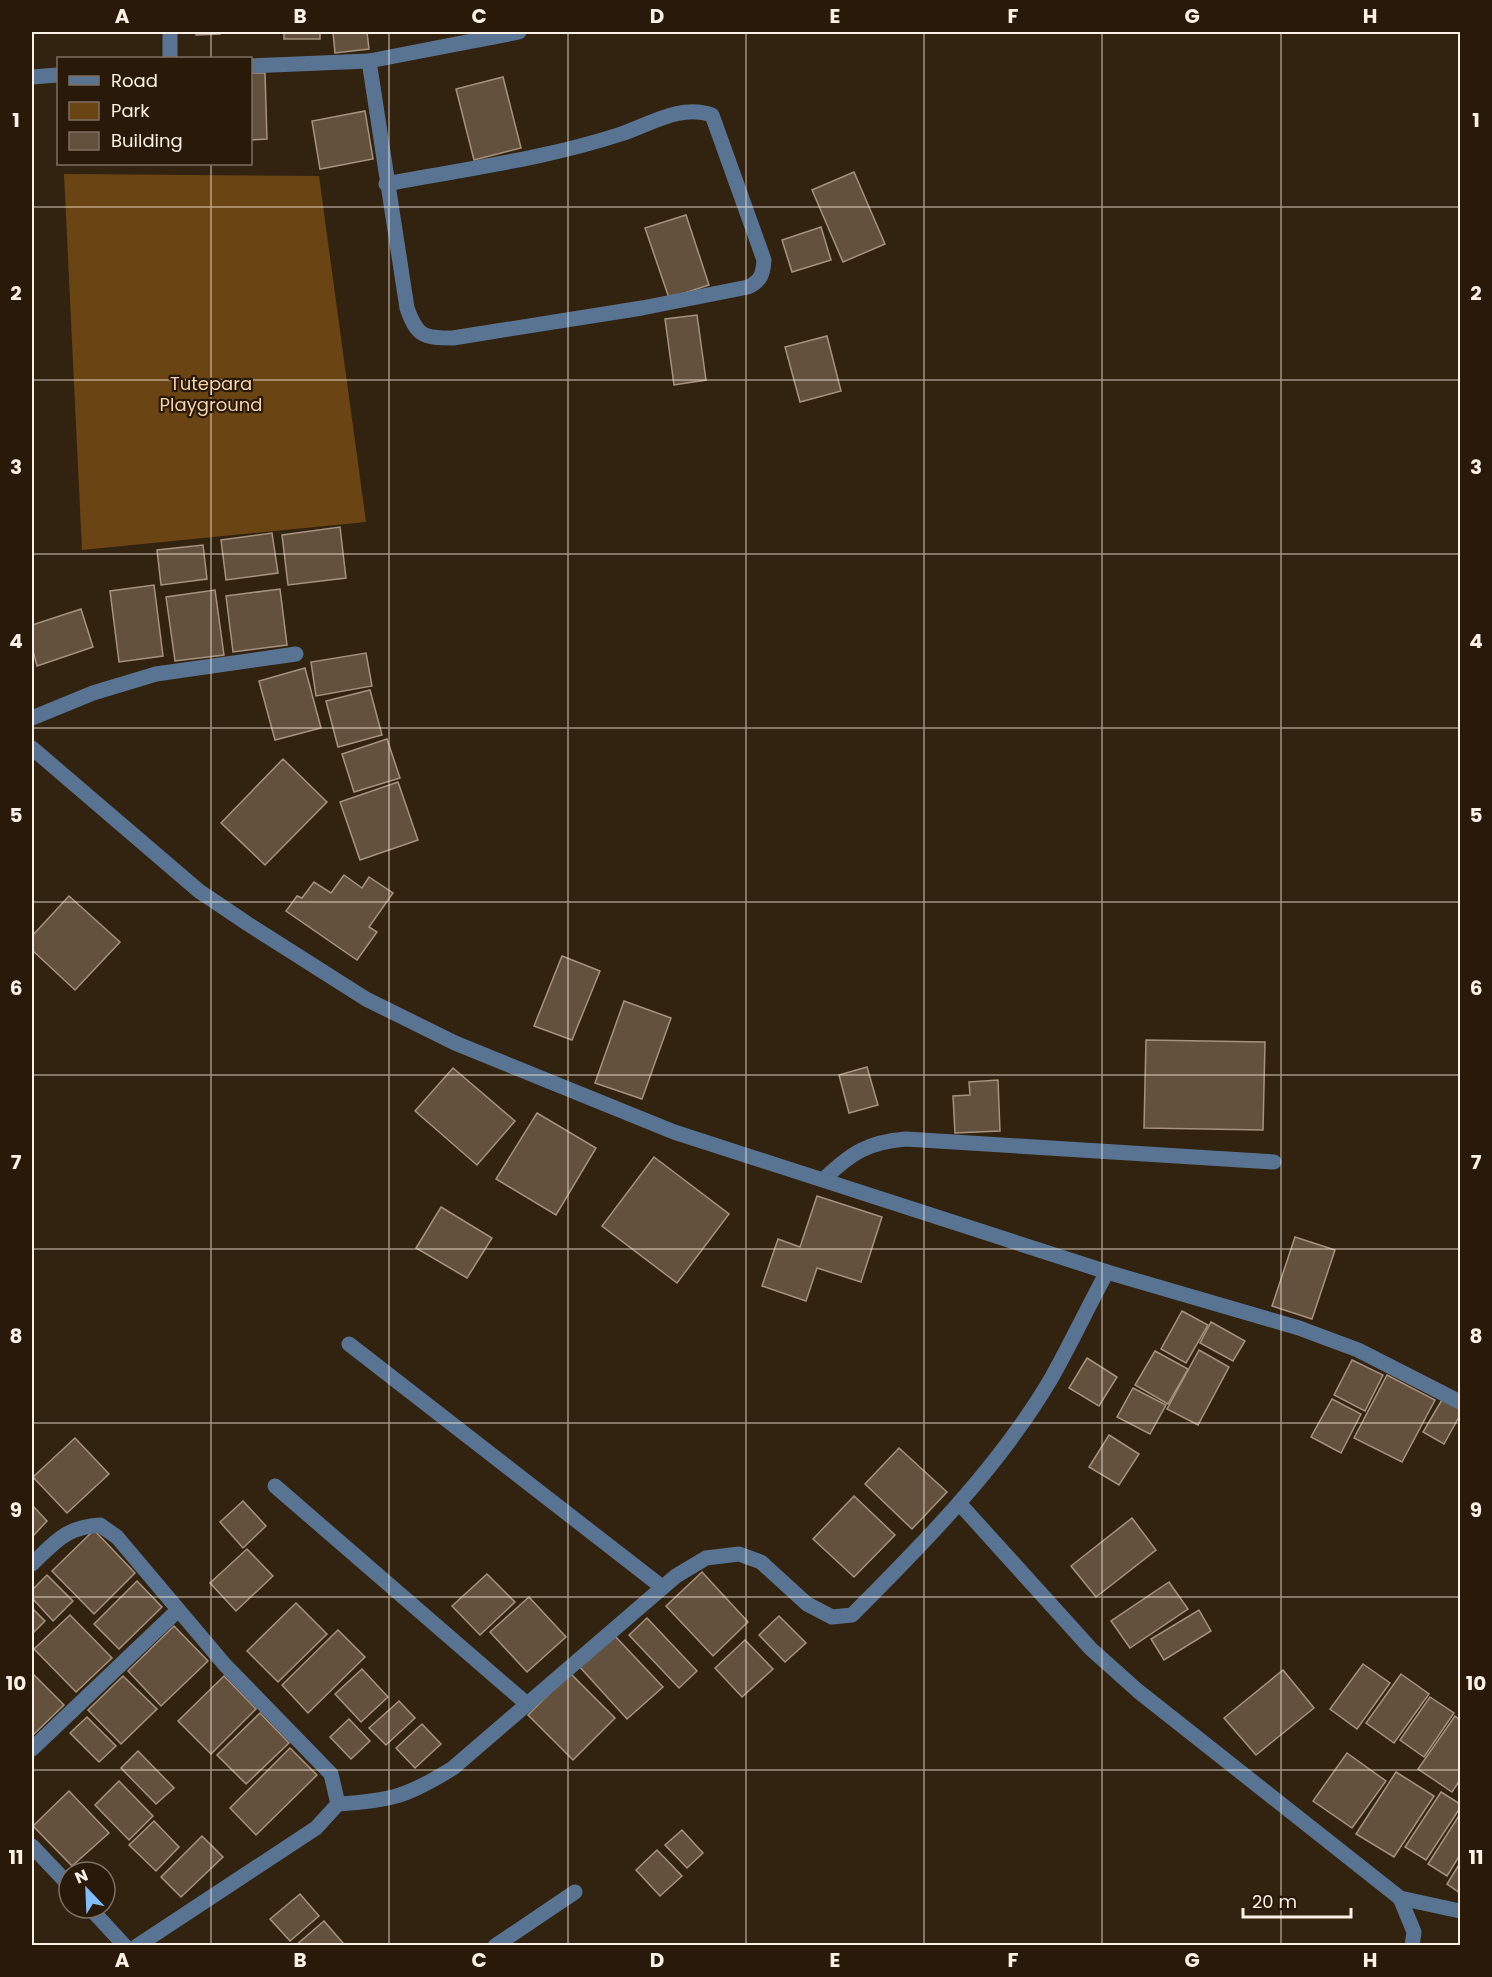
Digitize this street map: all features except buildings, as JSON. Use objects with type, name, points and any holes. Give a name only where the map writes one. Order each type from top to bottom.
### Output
[{"type":"street","points":[[170,32],[170,57]]},
{"type":"street","points":[[252,66],[369,61],[519,32]]},
{"type":"street","points":[[369,61],[386,184],[407,308],[414,327],[428,338],[453,338],[642,308],[748,287],[757,283],[763,274],[764,260],[712,116],[697,110],[679,113],[583,145],[386,184]]},
{"type":"street","points":[[32,77],[57,75]]},
{"type":"street","points":[[32,718],[125,682],[156,674],[296,654]]},
{"type":"street","points":[[32,748],[199,891],[311,967],[366,999],[455,1043],[674,1132],[1107,1272],[1309,1332],[1358,1350],[1461,1402]]},
{"type":"street","points":[[824,1179],[859,1150],[880,1141],[906,1139],[1274,1162]]},
{"type":"street","points":[[136,1946],[316,1828],[338,1804],[379,1802],[415,1791],[453,1768],[662,1587],[706,1558],[739,1554],[761,1562],[807,1604],[832,1617],[852,1615],[959,1503],[1013,1435],[1051,1379],[1107,1272]]},
{"type":"street","points":[[349,1344],[662,1587]]},
{"type":"street","points":[[274,1486],[527,1704]]},
{"type":"street","points":[[959,1503],[1091,1649],[1170,1718],[1222,1754],[1401,1898],[1461,1911]]},
{"type":"street","points":[[32,1564],[63,1534],[82,1526],[100,1525],[117,1538],[177,1611],[331,1774],[338,1804]]},
{"type":"street","points":[[32,1749],[177,1611]]},
{"type":"street","points":[[32,1845],[57,1873]]},
{"type":"street","points":[[495,1946],[575,1892]]},
{"type":"street","points":[[1401,1898],[1414,1932],[1412,1946]]},
{"type":"street","points":[[101,1920],[125,1946]]},
{"type":"green space","name":"Tutepara Playground","points":[[64,174],[319,176],[366,522],[82,550]]}]
